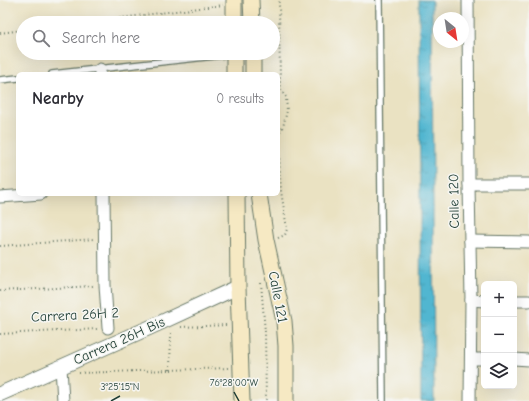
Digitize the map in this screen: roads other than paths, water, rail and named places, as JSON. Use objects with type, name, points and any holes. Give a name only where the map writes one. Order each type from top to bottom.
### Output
[{"type":"main road","points":[[251,0],[252,16]]},
{"type":"main road","points":[[234,2],[234,16]]},
{"type":"main road","points":[[234,60],[234,72]]},
{"type":"main road","points":[[252,60],[253,72]]},
{"type":"main road","points":[[237,196],[238,287],[242,401]]},
{"type":"main road","name":"Calle 121","points":[[259,196],[266,240],[284,321],[286,346],[286,401]]},
{"type":"street","name":"Calle 120","points":[[468,0],[471,300],[470,401]]},
{"type":"street","points":[[469,184],[529,184]]},
{"type":"street","points":[[0,197],[16,196]]},
{"type":"street","points":[[104,196],[105,285],[108,328]]},
{"type":"street","points":[[470,241],[529,242]]},
{"type":"street","name":"Carrera 26H Bis","points":[[0,394],[61,370],[238,287]]},
{"type":"street","points":[[471,300],[481,301]]},
{"type":"street","points":[[517,301],[529,301]]},
{"type":"street","points":[[471,359],[481,359]]},
{"type":"street","points":[[517,359],[529,360]]},
{"type":"street","points":[[61,370],[63,401]]},
{"type":"lane","points":[[379,0],[383,401]]},
{"type":"lane","points":[[84,72],[187,60]]},
{"type":"lane","points":[[0,80],[16,78]]},
{"type":"water","points":[[419,0],[432,0],[434,401],[421,401]]}]
